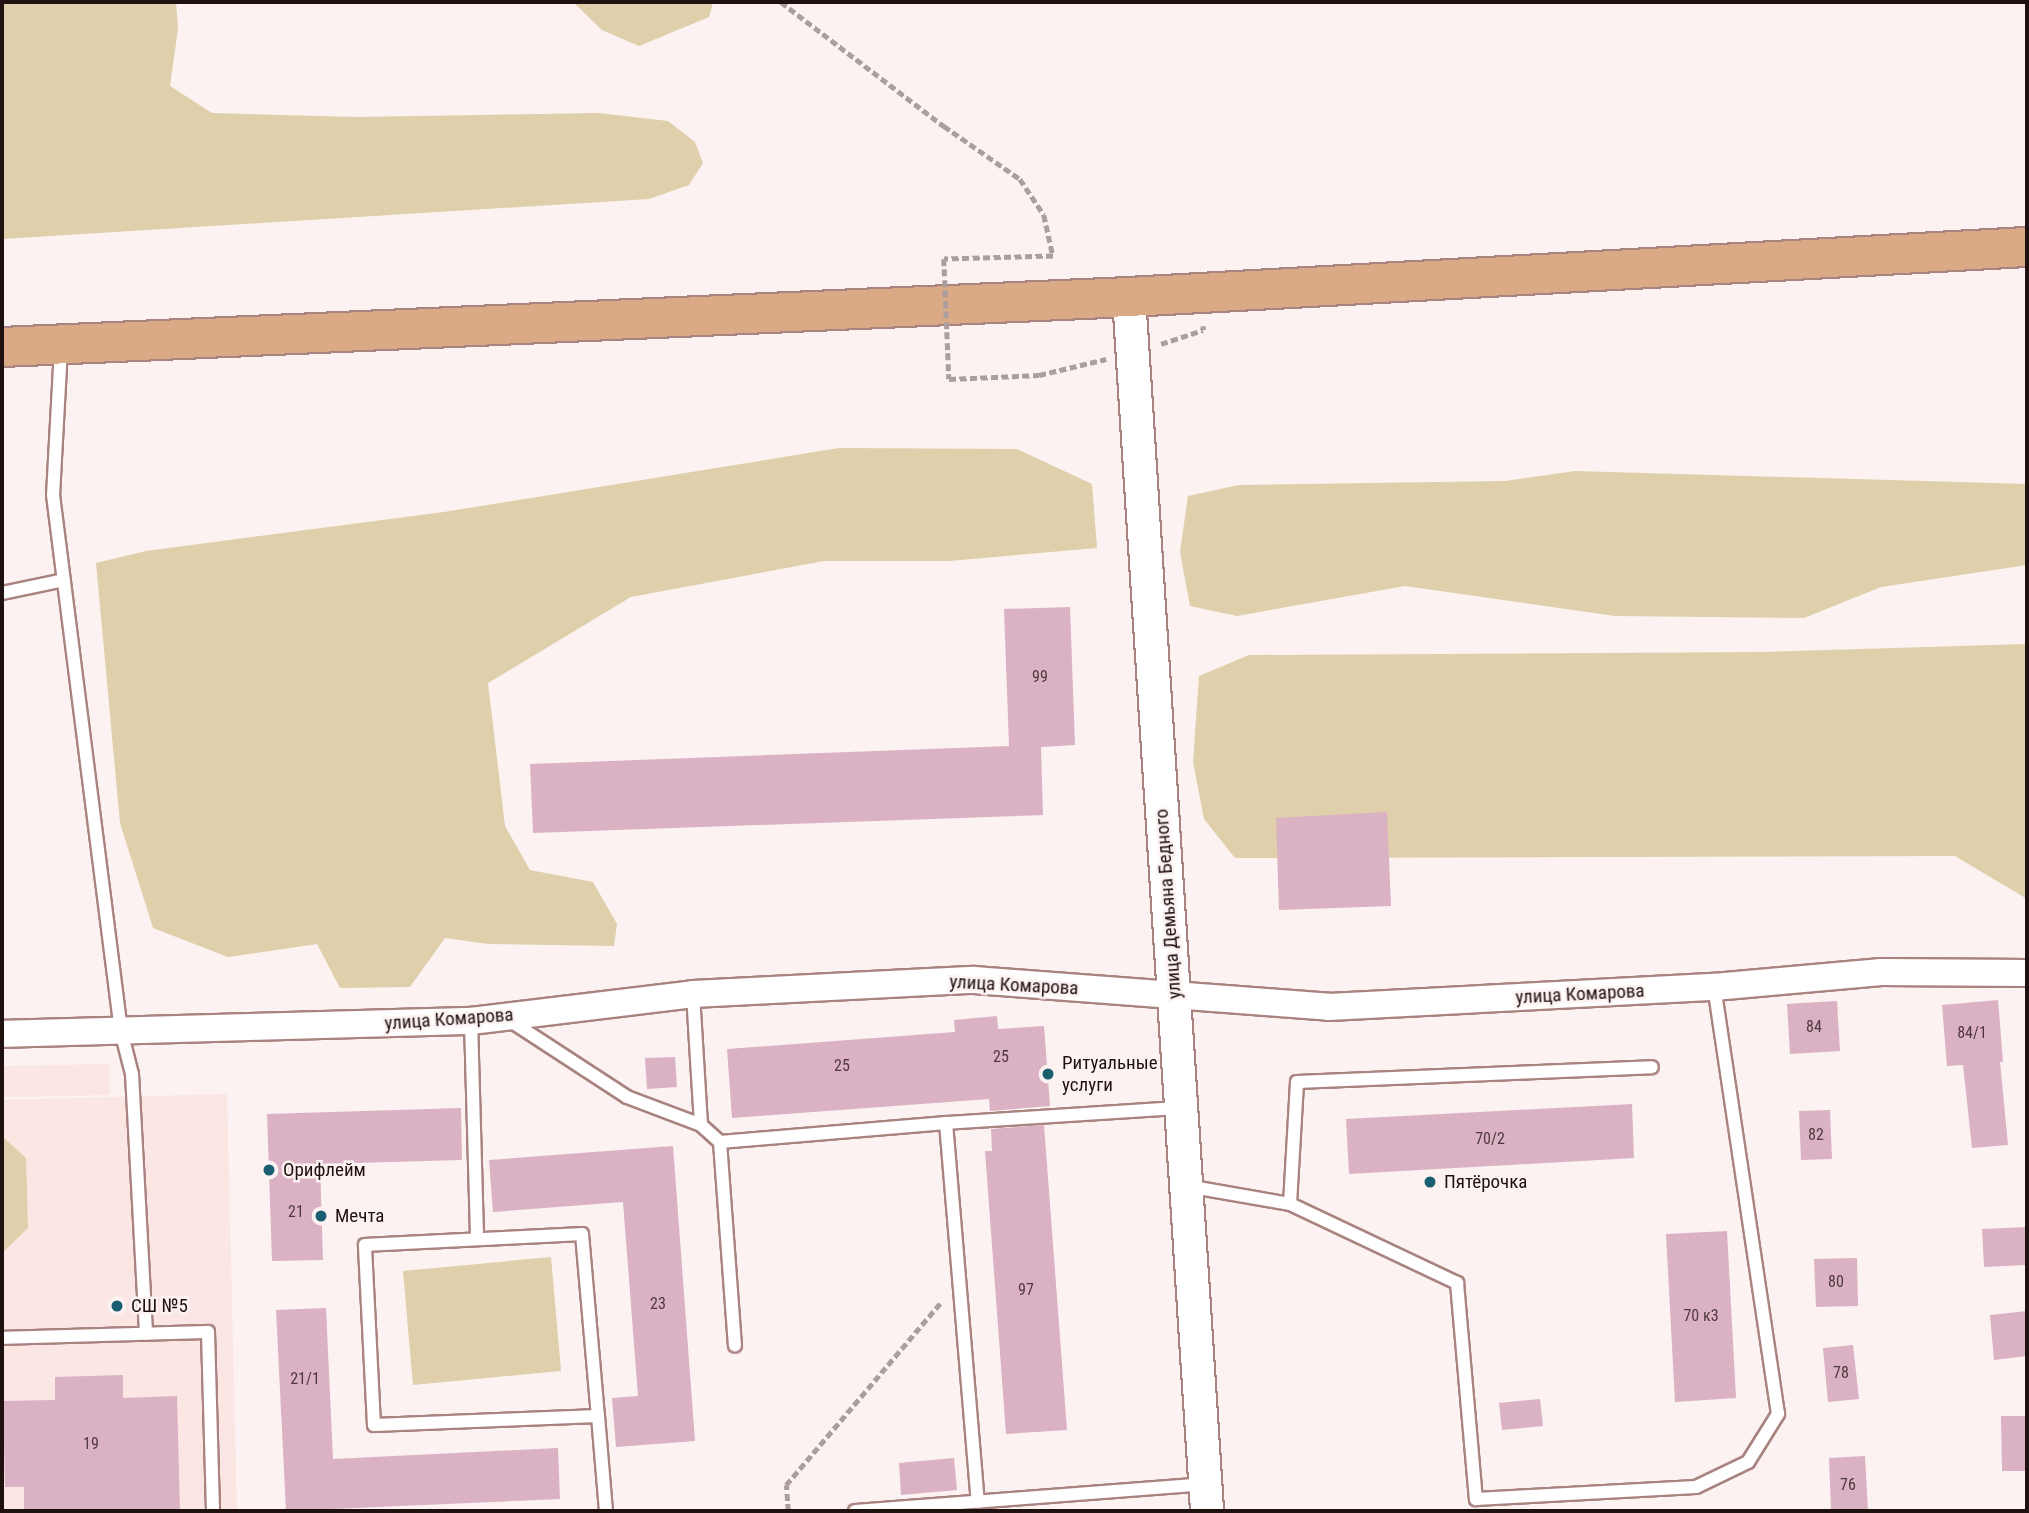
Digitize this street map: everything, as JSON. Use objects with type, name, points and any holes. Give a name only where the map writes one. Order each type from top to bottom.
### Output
[{"type":"main road","points":[[2,347],[1129,297],[2027,247]]},
{"type":"street","name":"улица Демьяна Бедного","points":[[1129,297],[1205,1498]]},
{"type":"street","name":"улица Комарова","points":[[2,1034],[471,1021],[693,994],[974,980],[1329,1007],[1714,987],[1881,972],[2027,973]]},
{"type":"lane","points":[[62,344],[53,495],[121,1031],[132,1074],[146,1334]]},
{"type":"lane","points":[[2,593],[64,580]]},
{"type":"lane","points":[[1186,1186],[1290,1204],[1458,1283],[1475,1505],[1696,1487],[1748,1462],[1778,1414],[1714,987]]},
{"type":"lane","points":[[693,994],[701,1125]]},
{"type":"lane","points":[[503,1016],[627,1097],[701,1125],[720,1142],[735,1345]]},
{"type":"lane","points":[[471,1021],[477,1239]]},
{"type":"lane","points":[[1290,1204],[1297,1082],[1652,1067]]},
{"type":"lane","points":[[720,1142],[946,1123],[1180,1108]]},
{"type":"lane","points":[[946,1123],[978,1502]]},
{"type":"lane","points":[[598,1416],[374,1425],[365,1245],[582,1234],[598,1416],[606,1511]]},
{"type":"lane","points":[[2,1338],[208,1332],[213,1511]]},
{"type":"lane","points":[[855,1511],[978,1502],[1205,1498]]},
{"type":"path","points":[[781,2],[944,126],[1020,179],[1044,215],[1053,256],[944,259],[950,379],[1039,375]]},
{"type":"path","points":[[789,1511],[786,1485],[959,1280]]},
{"type":"shaded area","points":[[2,2],[176,2],[178,29],[170,86],[212,113],[356,117],[598,113],[668,121],[695,142],[703,163],[689,185],[649,199],[2,239]]},
{"type":"shaded area","points":[[573,2],[713,2],[709,17],[639,46],[602,30]]},
{"type":"shaded area","points":[[839,448],[1017,449],[1092,484],[1097,548],[949,561],[824,561],[631,597],[488,683],[505,826],[530,870],[593,882],[617,924],[614,946],[488,944],[445,938],[410,987],[340,988],[317,944],[228,957],[153,928],[120,823],[96,563],[146,551],[444,512]]},
{"type":"shaded area","points":[[1575,471],[2027,484],[2027,565],[1881,587],[1804,618],[1615,616],[1405,586],[1237,616],[1190,606],[1180,552],[1188,496],[1239,485],[1505,481]]},
{"type":"shaded area","points":[[2027,644],[2027,899],[1955,856],[1235,858],[1204,819],[1193,762],[1199,676],[1249,655],[1761,652]]},
{"type":"shaded area","points":[[109,1064],[110,1095],[2,1097],[2,1066]]},
{"type":"shaded area","name":"СШ №5","points":[[227,1094],[237,1511],[2,1511],[2,1100]]},
{"type":"shaded area","points":[[2,1136],[26,1158],[28,1228],[2,1253]]},
{"type":"shaded area","points":[[551,1257],[561,1371],[413,1385],[403,1271]]},
{"type":"building","points":[[1070,607],[1075,745],[1041,747],[1043,815],[533,833],[530,764],[1009,746],[1004,609]]},
{"type":"building","points":[[1387,812],[1391,906],[1279,910],[1276,818]]},
{"type":"building","points":[[1998,1000],[2003,1062],[2000,1062],[2008,1145],[1972,1148],[1963,1065],[1947,1066],[1942,1005]]},
{"type":"building","points":[[1837,1001],[1840,1051],[1790,1054],[1787,1004]]},
{"type":"building","points":[[997,1016],[998,1029],[1044,1026],[1050,1106],[990,1111],[989,1099],[732,1118],[727,1049],[955,1032],[954,1020]]},
{"type":"building","points":[[675,1057],[677,1087],[647,1089],[645,1058]]},
{"type":"building","points":[[1632,1104],[1634,1158],[1349,1174],[1346,1119]]},
{"type":"building","points":[[461,1108],[462,1160],[320,1164],[323,1260],[272,1261],[267,1114]]},
{"type":"building","points":[[1830,1110],[1832,1159],[1801,1160],[1799,1111]]},
{"type":"building","points":[[1044,1125],[1067,1430],[1006,1434],[985,1151],[992,1151],[991,1129]]},
{"type":"building","points":[[673,1146],[695,1441],[616,1447],[612,1398],[638,1396],[623,1202],[493,1212],[489,1160]]},
{"type":"building","points":[[2027,1227],[2027,1265],[1984,1267],[1982,1229]]},
{"type":"building","points":[[1727,1231],[1736,1398],[1675,1402],[1666,1234]]},
{"type":"building","points":[[1857,1258],[1858,1306],[1816,1307],[1814,1259]]},
{"type":"building","points":[[326,1308],[333,1459],[558,1448],[560,1499],[286,1511],[276,1310]]},
{"type":"building","points":[[2027,1311],[2027,1356],[1994,1360],[1990,1315]]},
{"type":"building","points":[[1853,1345],[1859,1399],[1828,1402],[1823,1348]]},
{"type":"building","points":[[123,1375],[123,1398],[177,1396],[180,1511],[24,1511],[24,1487],[5,1487],[3,1401],[55,1400],[55,1377]]},
{"type":"building","points":[[1540,1399],[1543,1426],[1502,1430],[1499,1403]]},
{"type":"building","points":[[2001,1416],[2027,1416],[2027,1471],[2002,1471]]},
{"type":"building","points":[[1865,1456],[1868,1511],[1831,1511],[1829,1458]]},
{"type":"building","points":[[954,1458],[957,1490],[901,1495],[899,1463]]},
{"type":"place","name":"Ритуальные услуги","points":[[1048,1074]]},
{"type":"place","name":"Орифлейм","points":[[269,1170]]},
{"type":"place","name":"Пятёрочка","points":[[1430,1182]]},
{"type":"place","name":"Мечта","points":[[321,1216]]},
{"type":"place","name":"СШ №5","points":[[117,1306]]}]
